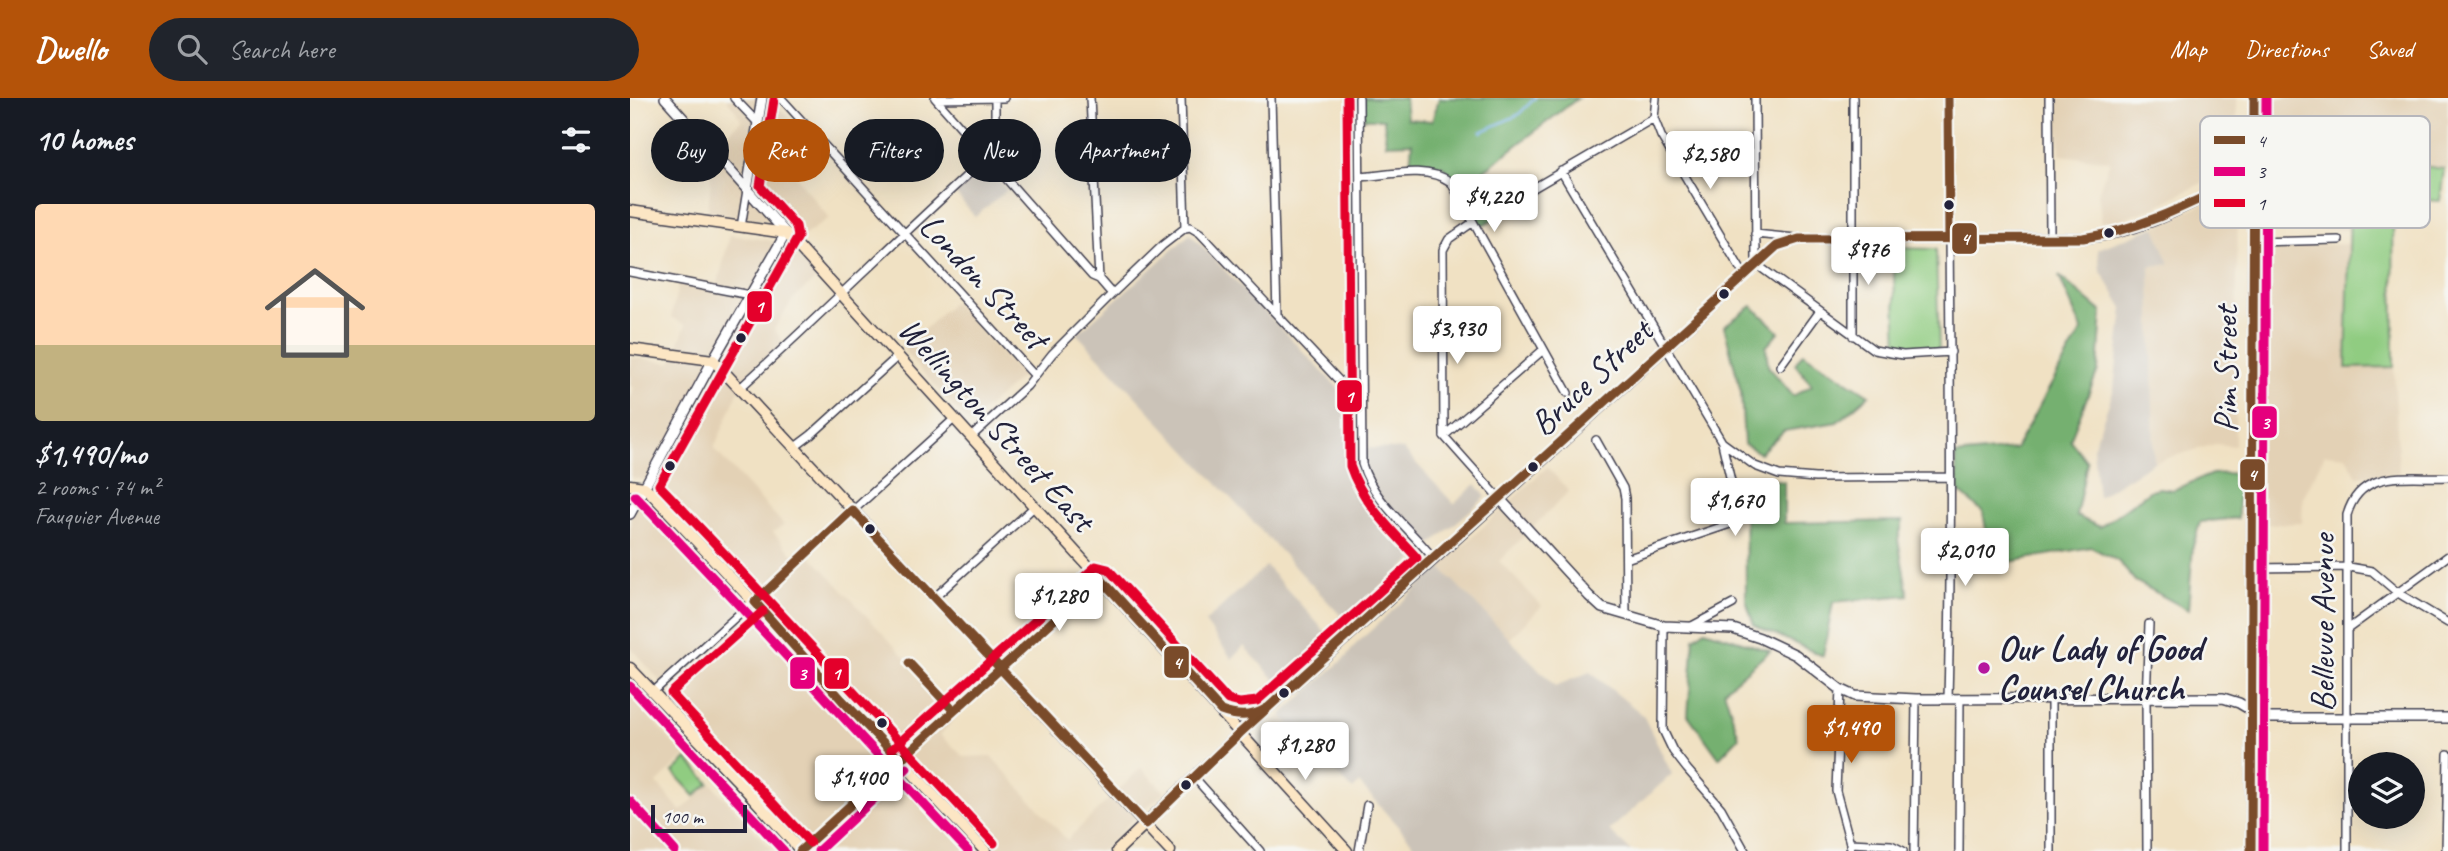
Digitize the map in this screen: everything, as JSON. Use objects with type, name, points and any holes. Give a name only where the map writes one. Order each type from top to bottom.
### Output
[{"type":"main road","name":"Pim Street","points":[[2254,98],[2254,116]]},
{"type":"main road","name":"Bruce Street","points":[[1117,851],[1240,733],[1777,246],[1799,239],[2083,239],[2129,230],[2200,198]]},
{"type":"main road","points":[[630,211],[786,233]]},
{"type":"main road","name":"Pim Street","points":[[2251,851],[2253,228]]},
{"type":"main road","name":"Wellington Street East","points":[[786,233],[1347,851]]},
{"type":"main road","points":[[630,349],[713,360],[1170,851]]},
{"type":"main road","points":[[630,485],[645,487],[985,851]]},
{"type":"main road","points":[[630,668],[801,851]]},
{"type":"main road","points":[[1221,712],[1239,716],[1263,712]]},
{"type":"street","name":"Wellington Street East","points":[[666,98],[786,233]]},
{"type":"street","points":[[734,98],[754,119]]},
{"type":"street","points":[[758,119],[762,98]]},
{"type":"street","name":"London Street","points":[[781,98],[1035,376]]},
{"type":"street","points":[[995,98],[995,119]]},
{"type":"street","points":[[935,99],[1004,98]]},
{"type":"street","points":[[1090,98],[1098,279]]},
{"type":"street","points":[[1181,98],[1185,228]]},
{"type":"street","points":[[1271,98],[1277,315]]},
{"type":"street","points":[[1359,98],[1362,464],[1366,478],[1381,502],[1416,536],[1434,559]]},
{"type":"street","points":[[1656,98],[1654,118],[1661,136],[1744,275]]},
{"type":"street","points":[[1755,98],[1756,264],[1874,350],[1903,355],[1951,352]]},
{"type":"street","points":[[1853,98],[1853,336]]},
{"type":"street","points":[[1948,98],[1951,352],[1949,520],[1952,560],[1948,699]]},
{"type":"street","points":[[2049,98],[2050,237]]},
{"type":"street","points":[[935,99],[958,125]]},
{"type":"street","points":[[1513,200],[1654,118]]},
{"type":"street","points":[[1561,171],[1722,442],[1738,510],[1736,522],[1626,559]]},
{"type":"street","points":[[1360,177],[1426,173],[1440,175],[1451,182],[1568,393]]},
{"type":"street","points":[[741,228],[748,182]]},
{"type":"street","points":[[740,388],[960,182]]},
{"type":"street","points":[[1009,182],[1092,276],[1112,294]]},
{"type":"street","points":[[1472,223],[1449,239],[1443,250],[1444,436],[1589,597],[1602,608],[1664,626],[1733,629],[1760,638],[1796,654],[1840,689],[1855,696],[1916,699],[2223,698],[2239,703],[2264,718],[2448,718]]},
{"type":"street","points":[[971,437],[1027,386],[1052,354],[1112,294],[1163,245],[1185,228],[1200,233],[1346,387],[1362,395]]},
{"type":"street","points":[[630,514],[713,360],[786,233]]},
{"type":"street","name":"Bruce Street","points":[[1755,234],[1799,239]]},
{"type":"street","points":[[2253,242],[2339,240]]},
{"type":"street","points":[[630,272],[750,295]]},
{"type":"street","points":[[1780,366],[1820,311]]},
{"type":"street","points":[[1444,436],[1543,350]]},
{"type":"street","points":[[795,447],[898,356]]},
{"type":"street","points":[[653,692],[954,419]]},
{"type":"street","points":[[1596,440],[1625,498],[1626,615]]},
{"type":"street","points":[[1722,442],[1755,466],[1779,475],[1815,478],[1950,477]]},
{"type":"street","name":"Bellevue Avenue","points":[[2347,851],[2347,515],[2351,500],[2362,487],[2377,480],[2448,477]]},
{"type":"street","points":[[933,599],[1034,507]]},
{"type":"street","points":[[2349,628],[2448,556]]},
{"type":"street","points":[[2252,568],[2349,567],[2372,571],[2398,593],[2448,623]]},
{"type":"street","points":[[801,851],[1100,578]]},
{"type":"street","points":[[1689,628],[1733,604]]},
{"type":"street","points":[[2147,851],[2146,699],[2149,624]]},
{"type":"street","points":[[1664,626],[1663,730],[1673,751],[1721,808],[1745,851]]},
{"type":"street","points":[[1840,689],[1836,791],[1850,847],[1891,845],[1903,851]]},
{"type":"street","points":[[1959,851],[1960,698]]},
{"type":"street","points":[[2051,698],[2052,851]]},
{"type":"street","points":[[1913,851],[1916,699]]},
{"type":"street","points":[[2446,851],[2448,754]]},
{"type":"street","points":[[1195,777],[1260,851]]},
{"type":"street","points":[[1359,851],[1367,805]]},
{"type":"shaded area","points":[[726,98],[770,98],[789,119],[743,119],[743,182],[801,182],[829,218],[802,237],[780,218],[762,221],[708,212],[711,182],[729,182],[729,133],[742,120]]},
{"type":"shaded area","points":[[2058,98],[2237,98],[2236,116],[2200,116],[2200,184],[2153,208],[2102,226],[2098,193],[2110,161],[2060,155]]},
{"type":"shaded area","points":[[2263,98],[2448,98],[2448,167],[2430,167],[2430,116],[2263,116]]},
{"type":"shaded area","points":[[967,182],[1000,182],[1007,190],[975,217],[955,193]]},
{"type":"shaded area","points":[[2200,206],[2200,228],[2238,228],[2235,446],[2215,444],[2154,462],[2150,266],[2170,264],[2155,227]]},
{"type":"shaded area","points":[[2155,227],[2170,264],[2150,266],[2154,462],[2098,497],[2093,448],[2114,389],[2123,308],[2100,270],[2098,249]]},
{"type":"shaded area","points":[[2261,228],[2350,228],[2350,230]]},
{"type":"shaded area","points":[[1190,234],[1345,395],[1351,413],[1353,448],[1403,449],[1454,504],[1476,484],[1486,497],[1344,619],[1077,334]]},
{"type":"shaded area","points":[[730,235],[768,240],[791,247],[816,279],[793,299],[774,329],[783,342],[752,372],[738,392],[714,449],[784,525],[773,532],[795,557],[803,549],[813,558],[958,715],[940,735],[964,757],[991,756],[1067,840],[1141,768],[1165,792],[1102,851],[812,851],[630,647],[630,492],[641,495],[671,523],[685,510],[660,484],[630,477],[630,401],[634,387],[630,386],[630,357],[671,363],[686,325],[671,317],[680,278],[718,283]]},
{"type":"shaded area","points":[[2349,244],[2346,367],[2394,367],[2399,473],[2357,476],[2346,456],[2325,454],[2303,497],[2302,523],[2257,525],[2260,247]]},
{"type":"shaded area","points":[[953,302],[1022,376],[969,424],[903,350]]},
{"type":"shaded area","points":[[1547,467],[1569,491],[1499,561],[1542,606],[1509,639],[1440,567]]},
{"type":"shaded area","points":[[1266,566],[1329,636],[1278,683],[1244,646],[1232,659],[1205,622]]},
{"type":"shaded area","points":[[1440,567],[1555,686],[1590,672],[1643,715],[1672,774],[1609,831],[1631,851],[1420,851],[1359,783],[1353,790],[1281,715]]},
{"type":"shaded area","points":[[630,696],[685,756],[657,783],[681,811],[711,783],[773,851],[630,851]]},
{"type":"shaded area","points":[[1281,715],[1317,753],[1293,777],[1259,737]]},
{"type":"green space","points":[[1364,98],[1405,98],[1407,119],[1432,121],[1439,98],[1578,98],[1482,172],[1509,210],[1481,226],[1461,188],[1443,166],[1410,164],[1412,143],[1386,144],[1384,119],[1364,119]]},
{"type":"green space","points":[[2430,167],[2444,169],[2440,201],[2430,200]]},
{"type":"green space","points":[[2350,228],[2393,228],[2394,367],[2346,368]]},
{"type":"green space","points":[[1893,248],[1936,249],[1939,349],[1897,349]]},
{"type":"green space","points":[[2059,276],[2102,312],[2098,370],[2070,440],[2087,462],[2076,516],[2100,527],[2151,490],[2173,490],[2212,474],[2238,473],[2238,518],[2200,522],[2193,546],[2188,610],[2135,581],[2118,561],[2091,547],[1992,565],[1983,512],[1959,492],[1955,455],[2015,449],[2082,330]]},
{"type":"green space","points":[[1752,306],[1779,332],[1766,347],[1768,366],[1793,396],[1812,385],[1795,364],[1803,353],[1869,395],[1837,422],[1784,431],[1760,453],[1744,444],[1741,392],[1724,326]]},
{"type":"green space","points":[[1745,478],[1784,482],[1784,523],[1903,521],[1898,540],[1908,595],[1833,602],[1823,656],[1754,625],[1746,600]]},
{"type":"green space","points":[[1705,630],[1770,651],[1724,690],[1739,737],[1719,758],[1688,715],[1694,638]]},
{"type":"green space","points":[[687,759],[709,783],[695,796],[673,772]]},
{"type":"waterway","points":[[1481,132],[1518,115],[1535,98]]},
{"type":"transit line","name":"1","points":[[891,750],[1096,566],[1108,569],[1228,700],[1240,703],[1257,701],[1417,558],[1370,504],[1350,466],[1347,98]]},
{"type":"transit line","name":"4","points":[[1948,98],[1949,239]]},
{"type":"transit line","name":"4","points":[[2254,98],[2254,116]]},
{"type":"transit line","name":"3","points":[[2266,98],[2266,116]]},
{"type":"transit line","name":"1","points":[[774,100],[760,186],[796,226],[798,237],[659,485],[994,843]]},
{"type":"transit line","name":"4","points":[[899,759],[842,700],[755,602],[852,510],[1146,824],[1240,733],[1777,246],[1799,239],[2083,238],[2149,221],[2200,199]]},
{"type":"transit line","name":"4","points":[[2251,851],[2253,228]]},
{"type":"transit line","name":"3","points":[[2263,851],[2265,228]]},
{"type":"transit line","name":"3","points":[[635,496],[968,851]]},
{"type":"transit line","name":"4","points":[[1100,578],[1221,711],[1244,716],[1267,708]]},
{"type":"transit line","name":"4","points":[[800,851],[1100,578]]},
{"type":"transit line","name":"1","points":[[763,611],[671,693],[810,843]]},
{"type":"transit line","name":"4","points":[[909,663],[953,710]]},
{"type":"transit line","name":"3","points":[[630,686],[784,851]]},
{"type":"transit line","name":"3","points":[[818,851],[907,768]]},
{"type":"transit line","name":"3","points":[[630,801],[675,851]]},
{"type":"place","name":"Our Lady of Good Counsel Church","points":[[1984,668]]}]
